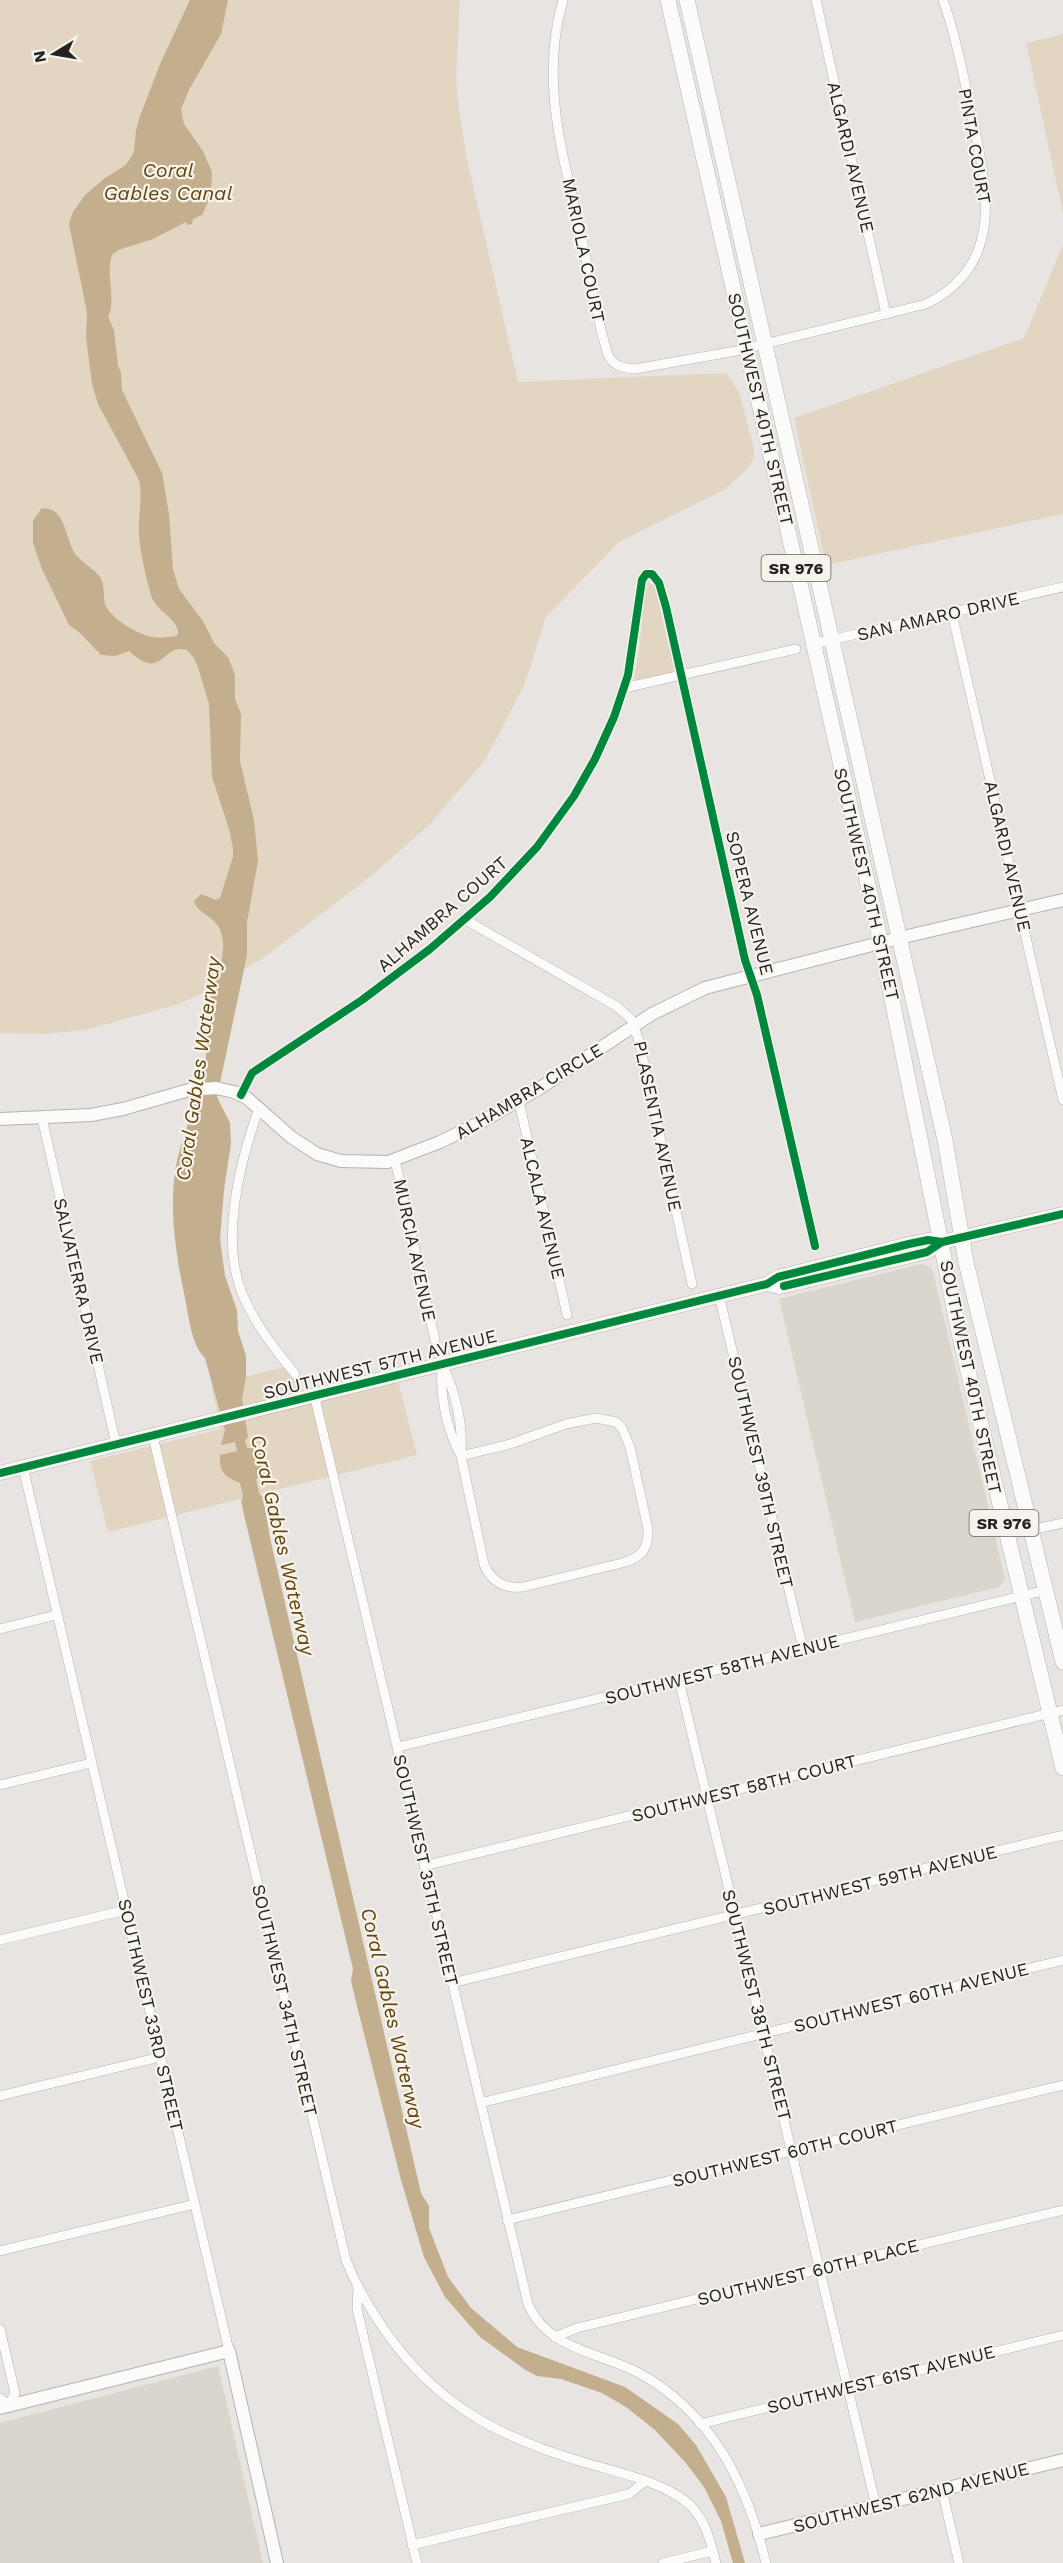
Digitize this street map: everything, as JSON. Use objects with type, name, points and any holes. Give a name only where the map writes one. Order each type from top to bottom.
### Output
[{"type":"main road","name":"SOUTHWEST 40TH STREET","points":[[668,0],[881,942],[959,1333],[1022,1596],[1057,1712],[1063,1768]]},
{"type":"main road","name":"SOUTHWEST 40TH STREET","points":[[687,0],[945,1140],[962,1238],[1063,1662]]},
{"type":"main road","name":"SOUTHWEST 57TH AVENUE","points":[[0,1473],[654,1313],[718,1295],[767,1284],[780,1287],[928,1240],[942,1242],[1063,1214]]},
{"type":"main road","points":[[987,1451],[1016,1467]]},
{"type":"main road","points":[[992,1471],[1021,1488]]},
{"type":"street","name":"MARIOLA COURT","points":[[563,0],[554,46],[553,100],[609,359],[618,366],[635,369],[747,348]]},
{"type":"street","name":"ALGARDI AVENUE","points":[[816,0],[886,314]]},
{"type":"street","name":"PINTA COURT","points":[[747,348],[926,304],[945,292],[972,261],[984,234],[987,205],[983,170],[956,44],[943,0]]},
{"type":"street","name":"SOPERA AVENUE","points":[[648,574],[654,575],[661,588],[815,1246]]},
{"type":"street","name":"ALHAMBRA COURT","points":[[241,1095],[252,1073],[397,976],[522,866],[558,819],[600,749],[624,688],[633,648],[641,584],[643,577],[648,574]]},
{"type":"street","name":"SAN AMARO DRIVE","points":[[813,644],[1063,587]]},
{"type":"street","name":"ALGARDI AVENUE","points":[[952,613],[1063,1100]]},
{"type":"street","points":[[624,688],[796,649]]},
{"type":"street","name":"ALHAMBRA CIRCLE","points":[[0,1119],[112,1112],[196,1089],[222,1089],[241,1095],[297,1142],[326,1157],[341,1161],[379,1163],[395,1160],[452,1137],[519,1101],[652,1014],[695,992],[750,975],[881,942],[1063,900]]},
{"type":"street","name":"PLASENTIA AVENUE","points":[[464,919],[628,1014],[642,1051],[692,1284]]},
{"type":"street","name":"ALCALA AVENUE","points":[[519,1101],[567,1315]]},
{"type":"street","points":[[259,1108],[240,1176],[232,1237],[233,1258],[239,1286],[251,1312],[295,1374]]},
{"type":"street","name":"SALVATERRA DRIVE","points":[[42,1118],[116,1444]]},
{"type":"street","name":"MURCIA AVENUE","points":[[395,1160],[435,1340]]},
{"type":"street","name":"SOUTHWEST 39TH STREET","points":[[718,1295],[803,1649]]},
{"type":"street","points":[[442,1364],[440,1391],[450,1435],[461,1456],[484,1563],[490,1576],[499,1584],[510,1588],[523,1587],[626,1562],[640,1556],[646,1549],[648,1529],[634,1460],[625,1433],[615,1422],[606,1418],[585,1419],[510,1444],[461,1456]]},
{"type":"street","name":"SOUTHWEST 35TH STREET","points":[[314,1395],[507,2220],[530,2307],[542,2325],[555,2337]]},
{"type":"street","name":"SOUTHWEST 34TH STREET","points":[[153,1436],[344,2249],[358,2288],[357,2308],[417,2563]]},
{"type":"street","name":"SOUTHWEST 33RD STREET","points":[[22,1467],[277,2563]]},
{"type":"street","points":[[1031,1530],[1063,1523]]},
{"type":"street","name":"SOUTHWEST 58TH AVENUE","points":[[398,1747],[1046,1590]]},
{"type":"street","points":[[0,1629],[56,1615]]},
{"type":"street","name":"SOUTHWEST 38TH STREET","points":[[679,1680],[876,2506]]},
{"type":"street","name":"SOUTHWEST 58TH COURT","points":[[424,1866],[1057,1712]]},
{"type":"street","points":[[0,1785],[91,1763]]},
{"type":"street","name":"SOUTHWEST 59TH AVENUE","points":[[452,1983],[1063,1835]]},
{"type":"street","points":[[0,1940],[126,1910]]},
{"type":"street","name":"SOUTHWEST 60TH AVENUE","points":[[480,2103],[1063,1960]]},
{"type":"street","points":[[0,2096],[160,2057]]},
{"type":"street","name":"SOUTHWEST 60TH COURT","points":[[507,2220],[1063,2085]]},
{"type":"street","points":[[0,2251],[195,2204]]},
{"type":"street","name":"SOUTHWEST 60TH PLACE","points":[[555,2337],[567,2331],[1063,2210]]},
{"type":"street","points":[[358,2288],[411,2365],[460,2409],[521,2442],[644,2482],[676,2495],[690,2505],[702,2520],[716,2563]]},
{"type":"street","points":[[0,2329],[15,2393],[3,2404]]},
{"type":"street","name":"SOUTHWEST 61ST AVENUE","points":[[700,2424],[1063,2335]]},
{"type":"street","points":[[555,2337],[571,2346],[620,2364],[644,2376],[676,2400],[700,2424],[736,2473],[749,2501],[766,2563]]},
{"type":"street","points":[[3,2404],[229,2351]]},
{"type":"street","name":"SOUTHWEST 62ND AVENUE","points":[[759,2534],[1063,2460]]},
{"type":"street","points":[[412,2545],[629,2494],[644,2482]]},
{"type":"street","points":[[942,2490],[959,2563]]},
{"type":"street","points":[[663,2563],[713,2551]]},
{"type":"shaded area","points":[[0,0],[460,0],[456,78],[459,111],[467,159],[518,382],[726,373],[739,392],[753,444],[754,457],[749,467],[724,490],[619,542],[546,617],[524,686],[485,760],[429,825],[371,876],[266,956],[215,988],[176,1005],[85,1030],[44,1034],[0,1033]]},
{"type":"shaded area","points":[[1063,34],[1063,213],[1026,43]]},
{"type":"shaded area","points":[[1063,245],[1063,514],[826,565],[794,418],[1024,338]]},
{"type":"shaded area","points":[[647,582],[655,586],[674,668],[672,673],[636,682],[634,679]]},
{"type":"shaded area","points":[[921,1264],[930,1267],[933,1272],[1005,1579],[999,1587],[855,1622],[779,1299]]},
{"type":"shaded area","points":[[293,1365],[303,1406],[398,1381],[417,1455],[108,1532],[90,1461],[221,1429],[211,1385]]},
{"type":"shaded area","points":[[218,2366],[263,2563],[0,2563],[0,2423]]},
{"type":"water","name":"Coral Gables Canal","points":[[190,0],[228,0],[221,34],[189,90],[181,109],[184,124],[203,151],[212,172],[211,196],[202,215],[193,219],[192,224],[188,225],[186,222],[153,239],[118,250],[112,255],[110,263],[111,302],[108,317],[114,330],[122,390],[162,473],[169,514],[173,569],[179,589],[203,621],[214,643],[228,657],[235,675],[235,699],[241,714],[240,761],[254,820],[258,861],[247,922],[247,955],[217,1097],[230,1123],[231,1143],[220,1239],[225,1276],[237,1310],[238,1331],[246,1356],[246,1377],[242,1399],[248,1437],[245,1440],[247,1448],[257,1448],[262,1454],[261,1477],[256,1479],[259,1493],[263,1497],[270,1538],[421,2193],[429,2206],[429,2228],[448,2277],[471,2308],[517,2347],[625,2387],[678,2424],[696,2445],[726,2497],[745,2563],[733,2563],[721,2521],[704,2487],[685,2462],[655,2430],[626,2407],[602,2393],[561,2379],[537,2376],[480,2337],[445,2297],[424,2257],[401,2180],[351,1981],[353,1969],[245,1519],[240,1483],[224,1474],[221,1466],[220,1455],[237,1451],[235,1442],[221,1445],[225,1430],[205,1358],[191,1330],[174,1228],[173,1191],[178,1157],[196,1100],[206,1058],[209,1006],[223,952],[222,934],[219,927],[200,911],[194,901],[201,894],[216,900],[220,898],[233,857],[229,829],[212,777],[209,704],[198,667],[187,650],[172,651],[156,663],[140,660],[129,651],[115,656],[101,655],[69,625],[42,569],[33,543],[33,521],[41,509],[55,512],[64,525],[76,555],[102,580],[105,604],[112,615],[125,625],[147,636],[164,637],[178,634],[178,629],[172,620],[152,598],[148,583],[139,539],[141,493],[139,480],[98,404],[92,384],[86,337],[87,312],[69,224],[73,212],[85,195],[105,178],[126,165],[134,152],[140,116],[160,64]]},
{"type":"cycle path","points":[[241,1095],[252,1073],[362,1000],[430,949],[490,897],[537,847],[574,796],[595,759],[614,717],[628,675],[642,580],[646,574],[652,574],[659,583],[666,607],[745,960],[757,995],[815,1246]]},
{"type":"cycle path","points":[[784,1286],[927,1252],[942,1242],[1063,1214]]},
{"type":"cycle path","points":[[0,1473],[767,1284],[778,1277],[909,1244],[928,1240],[942,1242]]},
{"type":"water label","name":"Coral Gables Waterway","points":[[198,1069]]},
{"type":"water label","name":"Coral Gables Waterway","points":[[283,1545]]},
{"type":"water label","name":"Coral Gables Waterway","points":[[393,2018]]}]
